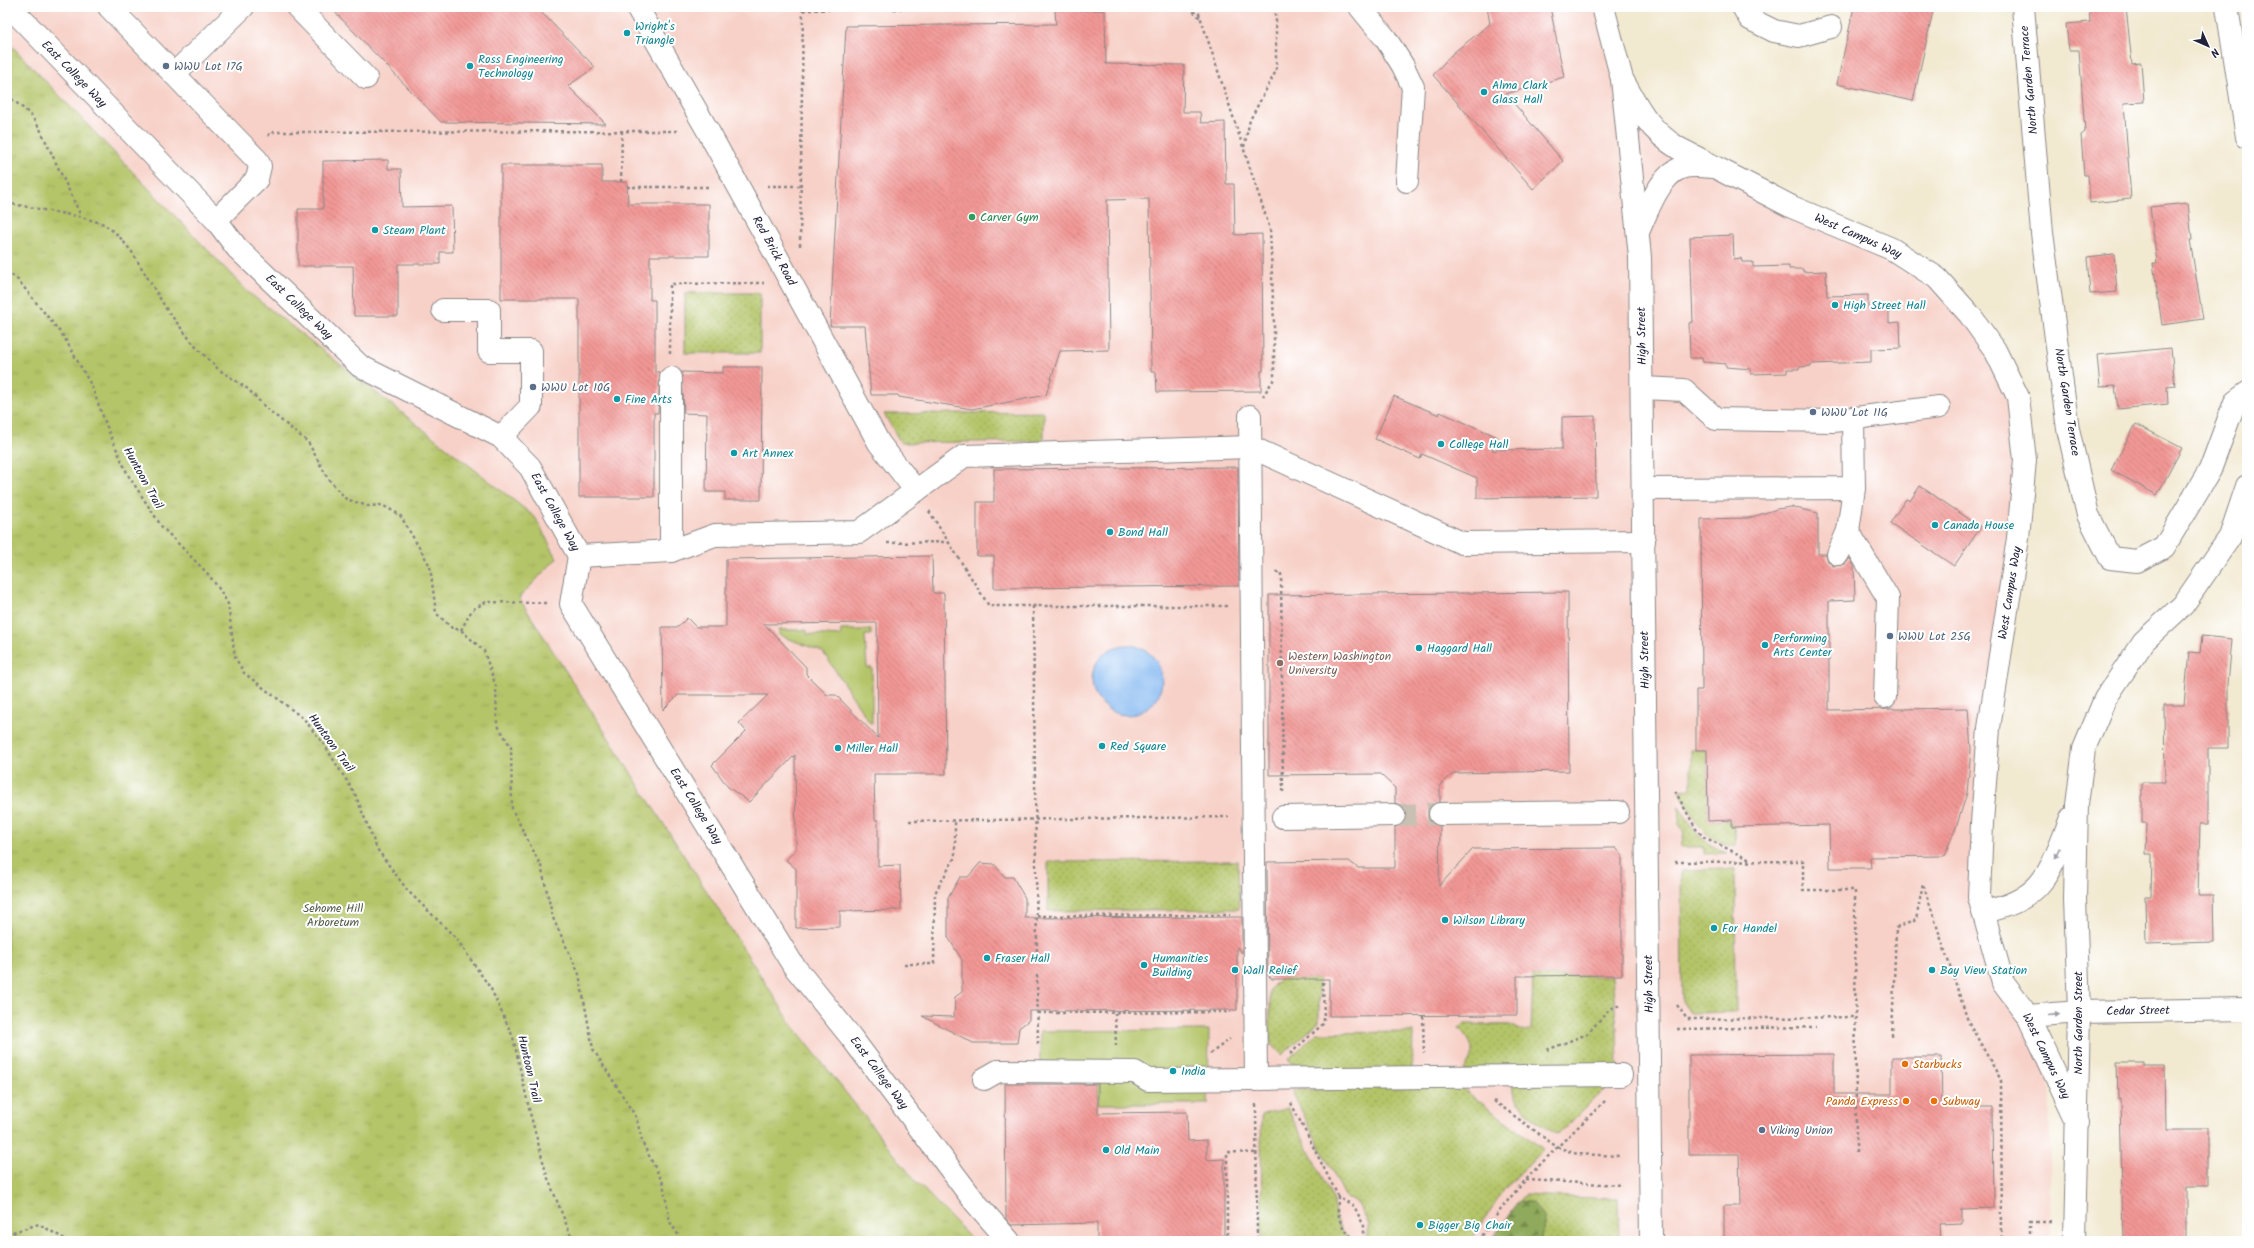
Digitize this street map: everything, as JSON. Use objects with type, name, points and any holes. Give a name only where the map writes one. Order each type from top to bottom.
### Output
[{"type":"street","name":"East College Way","points":[[10,7],[216,220],[237,248],[360,366],[501,437],[530,467],[579,556],[571,604],[793,965],[868,1059],[975,1202],[1009,1241]]},
{"type":"street","points":[[174,74],[243,7]]},
{"type":"street","points":[[297,7],[366,78]]},
{"type":"street","name":"Red Brick Road","points":[[637,7],[708,131],[879,443],[916,491]]},
{"type":"street","points":[[1360,7],[1386,39],[1403,66],[1413,87],[1407,181]]},
{"type":"street","points":[[1603,7],[1622,79]]},
{"type":"street","points":[[1743,7],[1750,19],[1774,31],[1799,36],[1831,27]]},
{"type":"street","name":"North Garden Terrace","points":[[2023,7],[2042,233],[2068,429],[2088,515],[2110,558],[2136,561],[2164,547],[2210,470],[2235,402],[2247,393]]},
{"type":"street","points":[[2226,7],[2247,137]]},
{"type":"street","points":[[114,9],[257,160],[260,166],[257,179],[216,220]]},
{"type":"street","name":"West Campus Way","points":[[1622,79],[1645,120],[1664,139],[1714,167],[1792,207],[1892,249],[1937,278],[1970,315],[1995,350],[2018,397],[2025,460],[2018,538],[1989,728],[1982,823],[1979,897],[2003,983],[2028,1016],[2078,1123]]},
{"type":"street","name":"High Street","points":[[1622,79],[1638,233],[1642,388],[1651,1241]]},
{"type":"street","points":[[1638,233],[1653,198],[1667,179],[1680,168],[1696,166],[1714,167]]},
{"type":"street","points":[[443,310],[489,310],[489,352],[531,351],[531,406],[501,437]]},
{"type":"street","points":[[670,378],[671,552]]},
{"type":"street","points":[[1642,388],[1684,390],[1716,419],[1833,421],[1939,407]]},
{"type":"street","points":[[1250,416],[1256,1022],[1266,1080]]},
{"type":"street","points":[[1838,554],[1848,531],[1854,488],[1853,418]]},
{"type":"street","points":[[579,556],[671,552],[715,535],[859,532],[964,456],[1251,447],[1462,543],[1644,541]]},
{"type":"street","name":"North Garden Street","points":[[2074,1231],[2078,1123],[2079,1012],[2074,899],[2077,804],[2084,749],[2105,699],[2144,641],[2183,605],[2230,537],[2247,486]]},
{"type":"street","points":[[1644,489],[1854,488]]},
{"type":"street","points":[[1848,531],[1888,598],[1885,697]]},
{"type":"street","name":"North Garden Street","points":[[1983,912],[2005,908],[2026,898],[2044,880],[2057,854],[2077,804]]},
{"type":"street","points":[[1440,814],[1618,812]]},
{"type":"street","points":[[1283,817],[1394,815]]},
{"type":"street","name":"Cedar Street","points":[[2028,1016],[2079,1012],[2247,1009]]},
{"type":"street","points":[[984,1079],[998,1071],[1135,1072],[1148,1080],[1621,1076]]},
{"type":"path","points":[[800,250],[803,9],[1054,7]]},
{"type":"path","points":[[1189,7],[1200,18]]},
{"type":"path","points":[[1197,7],[1270,229],[1274,324],[1274,379]]},
{"type":"path","points":[[1243,149],[1250,120],[1276,71],[1276,18],[1273,7]]},
{"type":"path","points":[[7,95],[30,114],[40,129],[81,217]]},
{"type":"path","points":[[621,182],[622,131]]},
{"type":"path","points":[[263,140],[271,132],[708,131]]},
{"type":"path","points":[[627,187],[702,187]]},
{"type":"path","points":[[7,203],[81,217],[104,224],[118,235],[132,252],[167,310],[195,346],[218,369],[248,389],[266,408],[308,442],[327,477],[346,499],[368,506],[382,505],[400,515],[430,566],[436,613],[452,628],[461,630],[484,651],[496,687],[497,724],[512,747],[512,809],[541,866],[552,918],[579,974],[593,1049],[636,1117],[643,1144],[663,1183],[670,1222],[682,1241]]},
{"type":"path","name":"Huntoon Trail","points":[[7,271],[18,280],[64,337],[92,385],[109,432],[128,475],[162,527],[208,574],[220,590],[228,604],[235,657],[244,673],[304,719],[355,794],[377,849],[408,891],[456,938],[491,990],[513,1037],[530,1113],[547,1176],[573,1241]]},
{"type":"path","points":[[670,378],[670,284],[753,283]]},
{"type":"path","points":[[932,515],[989,606],[1252,606]]},
{"type":"path","points":[[859,532],[860,543],[948,542]]},
{"type":"path","points":[[1251,572],[1281,572],[1283,817]]},
{"type":"path","points":[[461,630],[472,610],[486,602],[571,604]]},
{"type":"path","points":[[1034,606],[1037,955]]},
{"type":"path","points":[[1675,790],[1692,822],[1704,838],[1752,861]]},
{"type":"path","points":[[909,821],[1254,817]]},
{"type":"path","points":[[904,964],[934,964],[935,893],[956,857],[955,821]]},
{"type":"path","points":[[1675,862],[1802,861],[1803,890],[1855,890],[1856,1152]]},
{"type":"path","points":[[1892,1036],[1896,928],[1916,920],[1923,884],[1968,1021],[2001,1080],[2002,1241]]},
{"type":"path","points":[[1037,916],[1234,915]]},
{"type":"path","points":[[1038,975],[1038,1071]]},
{"type":"path","points":[[1257,1241],[1256,1153],[1266,1080],[1324,1023],[1324,979]]},
{"type":"path","points":[[1517,1077],[1534,1058],[1542,1052],[1587,1034],[1610,1009],[1620,1005]]},
{"type":"path","points":[[1677,1006],[1687,1019],[1855,1017]]},
{"type":"path","points":[[1038,1013],[1234,1012]]},
{"type":"path","points":[[1115,1013],[1116,1072]]},
{"type":"path","points":[[1423,1016],[1424,1046]]},
{"type":"path","points":[[1197,1080],[1197,1063],[1256,1022]]},
{"type":"path","points":[[1677,1029],[1816,1027]]},
{"type":"path","points":[[1266,1080],[1338,1196],[1354,1206],[1364,1226],[1364,1241]]},
{"type":"path","points":[[1480,1241],[1503,1206],[1526,1180],[1557,1147],[1610,1096]]},
{"type":"path","points":[[1493,1101],[1557,1147],[1577,1154],[1622,1156]]},
{"type":"path","points":[[1227,1241],[1227,1152],[1256,1153]]},
{"type":"path","points":[[1526,1180],[1622,1185]]},
{"type":"path","points":[[1338,1196],[1338,1215],[1347,1234],[1358,1241]]},
{"type":"path","points":[[2030,1241],[2030,1222],[2074,1231]]},
{"type":"path","points":[[7,1234],[39,1224],[68,1241]]},
{"type":"path","points":[[13,1232],[20,1241]]},
{"type":"shaded area","name":"Western Washington University","points":[[7,7],[1603,7],[1645,120],[1892,249],[1995,350],[2025,460],[1981,875],[2003,983],[2049,1035],[2051,1241],[973,1241],[913,1178],[791,1023],[519,598],[557,558],[248,292],[7,41]]},
{"type":"green space","name":"Sehome Hill Arboretum","points":[[7,41],[248,292],[535,517],[557,558],[519,598],[791,1023],[913,1178],[973,1241],[7,1241]]},
{"type":"green space","points":[[685,293],[760,293],[760,353],[685,353]]},
{"type":"green space","points":[[1044,412],[1044,441],[901,443],[884,414]]},
{"type":"green space","points":[[779,630],[807,630],[807,634],[840,636],[841,630],[871,630],[871,635],[865,635],[867,668],[872,668],[872,723],[870,723],[823,652],[779,635]]},
{"type":"green space","points":[[1691,750],[1707,750],[1708,821],[1732,820],[1732,827],[1735,827],[1735,847],[1714,839],[1706,833],[1694,819],[1679,790],[1691,789]]},
{"type":"green space","points":[[1680,806],[1689,823],[1698,835],[1718,849],[1727,853],[1704,854],[1704,847],[1681,847],[1684,833],[1679,825]]},
{"type":"green space","points":[[1238,861],[1239,909],[1048,911],[1048,862]]},
{"type":"green space","points":[[1735,869],[1736,1012],[1690,1013],[1682,1001],[1681,870]]},
{"type":"green space","points":[[1533,976],[1612,976],[1617,1028],[1618,1069],[1463,1071],[1472,1054],[1471,1044],[1459,1028],[1465,1024],[1510,1025],[1525,1032],[1531,1030]]},
{"type":"green space","points":[[1280,979],[1319,979],[1319,1022],[1282,1055],[1270,1042],[1270,989]]},
{"type":"green space","points":[[1209,1030],[1208,1104],[1098,1104],[1099,1077],[1040,1078],[1040,1031]]},
{"type":"green space","points":[[1413,1032],[1412,1070],[1309,1071],[1296,1067],[1288,1060],[1317,1033]]},
{"type":"green space","points":[[1611,1082],[1558,1135],[1542,1126],[1523,1109],[1512,1085]]},
{"type":"green space","points":[[1459,1086],[1543,1149],[1502,1192],[1470,1241],[1368,1241],[1368,1224],[1358,1204],[1345,1196],[1291,1090]]},
{"type":"green space","points":[[1287,1107],[1334,1201],[1336,1218],[1340,1228],[1351,1241],[1262,1241],[1261,1115]]},
{"type":"green space","points":[[1524,1195],[1618,1199],[1619,1241],[1541,1241],[1544,1229],[1532,1203],[1519,1201]]},
{"type":"green space","points":[[1519,1201],[1532,1203],[1544,1217],[1544,1229],[1541,1241],[1491,1241]]},
{"type":"water","points":[[1127,645],[1140,648],[1152,655],[1159,667],[1162,680],[1159,693],[1152,705],[1140,712],[1127,715],[1114,712],[1102,705],[1095,693],[1092,680],[1095,667],[1102,655],[1114,648]]},
{"type":"building","name":"Ross Engineering Technology","points":[[330,7],[536,7],[595,67],[568,86],[606,124],[441,122]]},
{"type":"building","name":"Alma Clark Glass Hall","points":[[1487,7],[1550,7],[1564,77],[1506,94],[1563,161],[1533,189],[1433,75],[1453,53],[1490,24]]},
{"type":"building","points":[[1854,7],[1934,7],[1913,101],[1837,84]]},
{"type":"building","points":[[2089,7],[2126,7],[2132,64],[2141,63],[2144,102],[2124,103],[2131,199],[2090,203],[2088,175],[2084,175],[2081,135],[2085,132],[2079,50],[2069,50],[2066,24],[2090,22]]},
{"type":"building","name":"Carver Gym","points":[[1055,10],[1105,10],[1106,64],[1184,65],[1183,112],[1200,112],[1201,123],[1225,122],[1226,184],[1234,184],[1235,235],[1262,234],[1263,371],[1261,371],[1261,391],[1157,392],[1156,372],[1151,372],[1149,199],[1107,200],[1109,350],[1060,351],[1046,395],[972,409],[899,397],[898,395],[871,395],[865,326],[830,326],[846,26],[1056,24]]},
{"type":"building","name":"Steam Plant","points":[[388,160],[388,169],[401,169],[402,207],[452,206],[453,252],[440,252],[440,264],[398,264],[398,316],[354,316],[353,266],[298,266],[298,209],[323,209],[323,161]]},
{"type":"building","name":"Fine Arts","points":[[501,165],[602,165],[602,182],[627,182],[628,204],[709,204],[709,256],[650,256],[650,300],[655,300],[655,372],[660,372],[658,413],[654,413],[654,497],[579,497],[579,299],[501,299]]},
{"type":"building","points":[[2188,203],[2192,240],[2190,240],[2203,319],[2162,325],[2153,263],[2157,263],[2150,207]]},
{"type":"building","name":"High Street Hall","points":[[1733,235],[1734,259],[1741,258],[1742,262],[1753,262],[1753,267],[1789,266],[1789,269],[1803,269],[1803,272],[1826,271],[1827,296],[1868,295],[1868,308],[1889,308],[1889,323],[1900,322],[1901,348],[1871,349],[1871,362],[1811,364],[1811,366],[1799,367],[1799,369],[1787,369],[1787,373],[1751,374],[1751,369],[1726,367],[1726,364],[1703,362],[1702,358],[1690,358],[1689,323],[1693,322],[1690,237]]},
{"type":"building","points":[[2114,254],[2117,292],[2090,294],[2087,257]]},
{"type":"building","points":[[2171,348],[2175,386],[2167,387],[2168,404],[2118,409],[2115,386],[2100,387],[2097,355]]},
{"type":"building","name":"Art Annex","points":[[723,367],[762,367],[761,500],[725,500],[725,492],[706,492],[707,414],[684,413],[682,372],[723,373]]},
{"type":"building","name":"College Hall","points":[[1394,396],[1439,415],[1440,412],[1498,437],[1492,450],[1562,449],[1562,417],[1595,416],[1596,496],[1477,498],[1477,478],[1422,454],[1420,459],[1375,439]]},
{"type":"building","points":[[2136,424],[2182,448],[2157,495],[2111,470]]},
{"type":"building","name":"Bond Hall","points":[[1238,467],[1239,586],[994,588],[994,556],[977,556],[977,502],[994,502],[994,469]]},
{"type":"building","name":"Canada House","points":[[1920,486],[1981,527],[1954,566],[1890,523],[1906,499],[1910,501]]},
{"type":"building","name":"Performing Arts Center","points":[[1791,507],[1818,513],[1818,554],[1826,554],[1828,561],[1833,566],[1845,564],[1850,558],[1854,566],[1855,600],[1829,601],[1829,710],[1968,708],[1971,750],[1967,793],[1957,825],[1944,856],[1870,857],[1871,868],[1830,868],[1829,825],[1732,827],[1732,820],[1708,821],[1707,750],[1696,750],[1696,690],[1702,690],[1701,519],[1749,518],[1777,509]]},
{"type":"building","name":"Miller Hall","points":[[932,556],[933,593],[944,593],[946,774],[874,774],[875,820],[878,820],[878,866],[900,865],[901,910],[840,911],[840,927],[796,928],[796,869],[786,860],[796,849],[795,755],[749,802],[728,787],[712,765],[746,731],[739,723],[768,695],[678,695],[663,710],[662,627],[678,627],[687,618],[696,627],[726,627],[726,559]],"holes":[[[877,623],[878,738],[836,695],[827,695],[806,674],[806,667],[764,624]]]},
{"type":"building","points":[[1568,592],[1569,771],[1454,773],[1440,785],[1440,802],[1429,808],[1428,815],[1429,821],[1440,826],[1439,886],[1473,849],[1616,848],[1622,855],[1622,975],[1517,976],[1517,1015],[1329,1016],[1329,979],[1272,979],[1268,975],[1267,862],[1349,861],[1358,868],[1395,868],[1395,827],[1401,825],[1406,815],[1404,808],[1395,803],[1395,788],[1380,774],[1269,775],[1269,595]]},
{"type":"building","points":[[2202,636],[2232,639],[2228,685],[2228,748],[2208,748],[2208,824],[2200,824],[2198,895],[2213,895],[2214,942],[2146,944],[2145,897],[2151,897],[2152,854],[2146,854],[2147,823],[2142,823],[2142,782],[2165,782],[2164,705],[2184,705],[2189,652],[2200,653]]},
{"type":"building","points":[[980,863],[994,864],[1005,877],[1013,877],[1025,898],[1025,918],[1242,917],[1242,953],[1237,947],[1237,1010],[1029,1011],[1029,1020],[1019,1028],[1017,1043],[973,1043],[922,1016],[954,1017],[955,997],[962,992],[962,960],[948,937],[948,898],[960,877],[968,877]]},
{"type":"building","name":"Viking Union","points":[[1834,1054],[1834,1094],[1892,1094],[1892,1057],[1941,1057],[1942,1107],[1993,1107],[1994,1207],[1961,1208],[1961,1223],[1940,1224],[1941,1241],[1724,1241],[1724,1206],[1740,1206],[1739,1154],[1689,1154],[1689,1055]]},
{"type":"building","points":[[2117,1063],[2145,1063],[2145,1066],[2165,1066],[2166,1130],[2208,1130],[2208,1187],[2187,1187],[2187,1241],[2123,1241],[2120,1098],[2118,1099]]},
{"type":"building","name":"Old Main","points":[[1005,1084],[1098,1084],[1098,1113],[1187,1112],[1188,1141],[1207,1140],[1207,1160],[1224,1159],[1224,1241],[1097,1241],[1097,1223],[1011,1225],[1006,1219]]},
{"type":"tunnel","points":[[1394,815],[1440,814]]},
{"type":"place","name":"Wright's Triangle","points":[[627,33]]},
{"type":"place","name":"WWU Lot 17G","points":[[166,66]]},
{"type":"place","name":"Ross Engineering Technology","points":[[470,66]]},
{"type":"place","name":"Alma Clark Glass Hall","points":[[1484,92]]},
{"type":"place","name":"Carver Gym","points":[[972,217]]},
{"type":"place","name":"Steam Plant","points":[[375,230]]},
{"type":"place","name":"High Street Hall","points":[[1835,305]]},
{"type":"place","name":"WWU Lot 10G","points":[[533,387]]},
{"type":"place","name":"Fine Arts","points":[[617,399]]},
{"type":"place","name":"WWU Lot 11G","points":[[1813,412]]},
{"type":"place","name":"College Hall","points":[[1441,444]]},
{"type":"place","name":"Art Annex","points":[[734,453]]},
{"type":"place","name":"Canada House","points":[[1935,525]]},
{"type":"place","name":"Bond Hall","points":[[1110,532]]},
{"type":"place","name":"WWU Lot 25G","points":[[1890,636]]},
{"type":"place","name":"Performing Arts Center","points":[[1765,645]]},
{"type":"place","name":"Haggard Hall","points":[[1419,648]]},
{"type":"place","name":"Western Washington University","points":[[1280,663]]},
{"type":"place","name":"Red Square","points":[[1102,746]]},
{"type":"place","name":"Miller Hall","points":[[838,748]]},
{"type":"place","name":"Wilson Library","points":[[1445,920]]},
{"type":"place","name":"For Handel","points":[[1714,928]]},
{"type":"place","name":"Fraser Hall","points":[[987,958]]},
{"type":"place","name":"Humanities Building","points":[[1144,965]]},
{"type":"place","name":"Wall Relief","points":[[1235,970]]},
{"type":"place","name":"Bay View Station","points":[[1932,970]]},
{"type":"place","name":"Starbucks","points":[[1905,1064]]},
{"type":"place","name":"India","points":[[1173,1071]]},
{"type":"place","name":"Panda Express","points":[[1906,1101]]},
{"type":"place","name":"Subway","points":[[1934,1101]]},
{"type":"place","name":"Viking Union","points":[[1762,1130]]},
{"type":"place","name":"Old Main","points":[[1106,1150]]},
{"type":"place","name":"Bigger Big Chair","points":[[1420,1225]]}]
